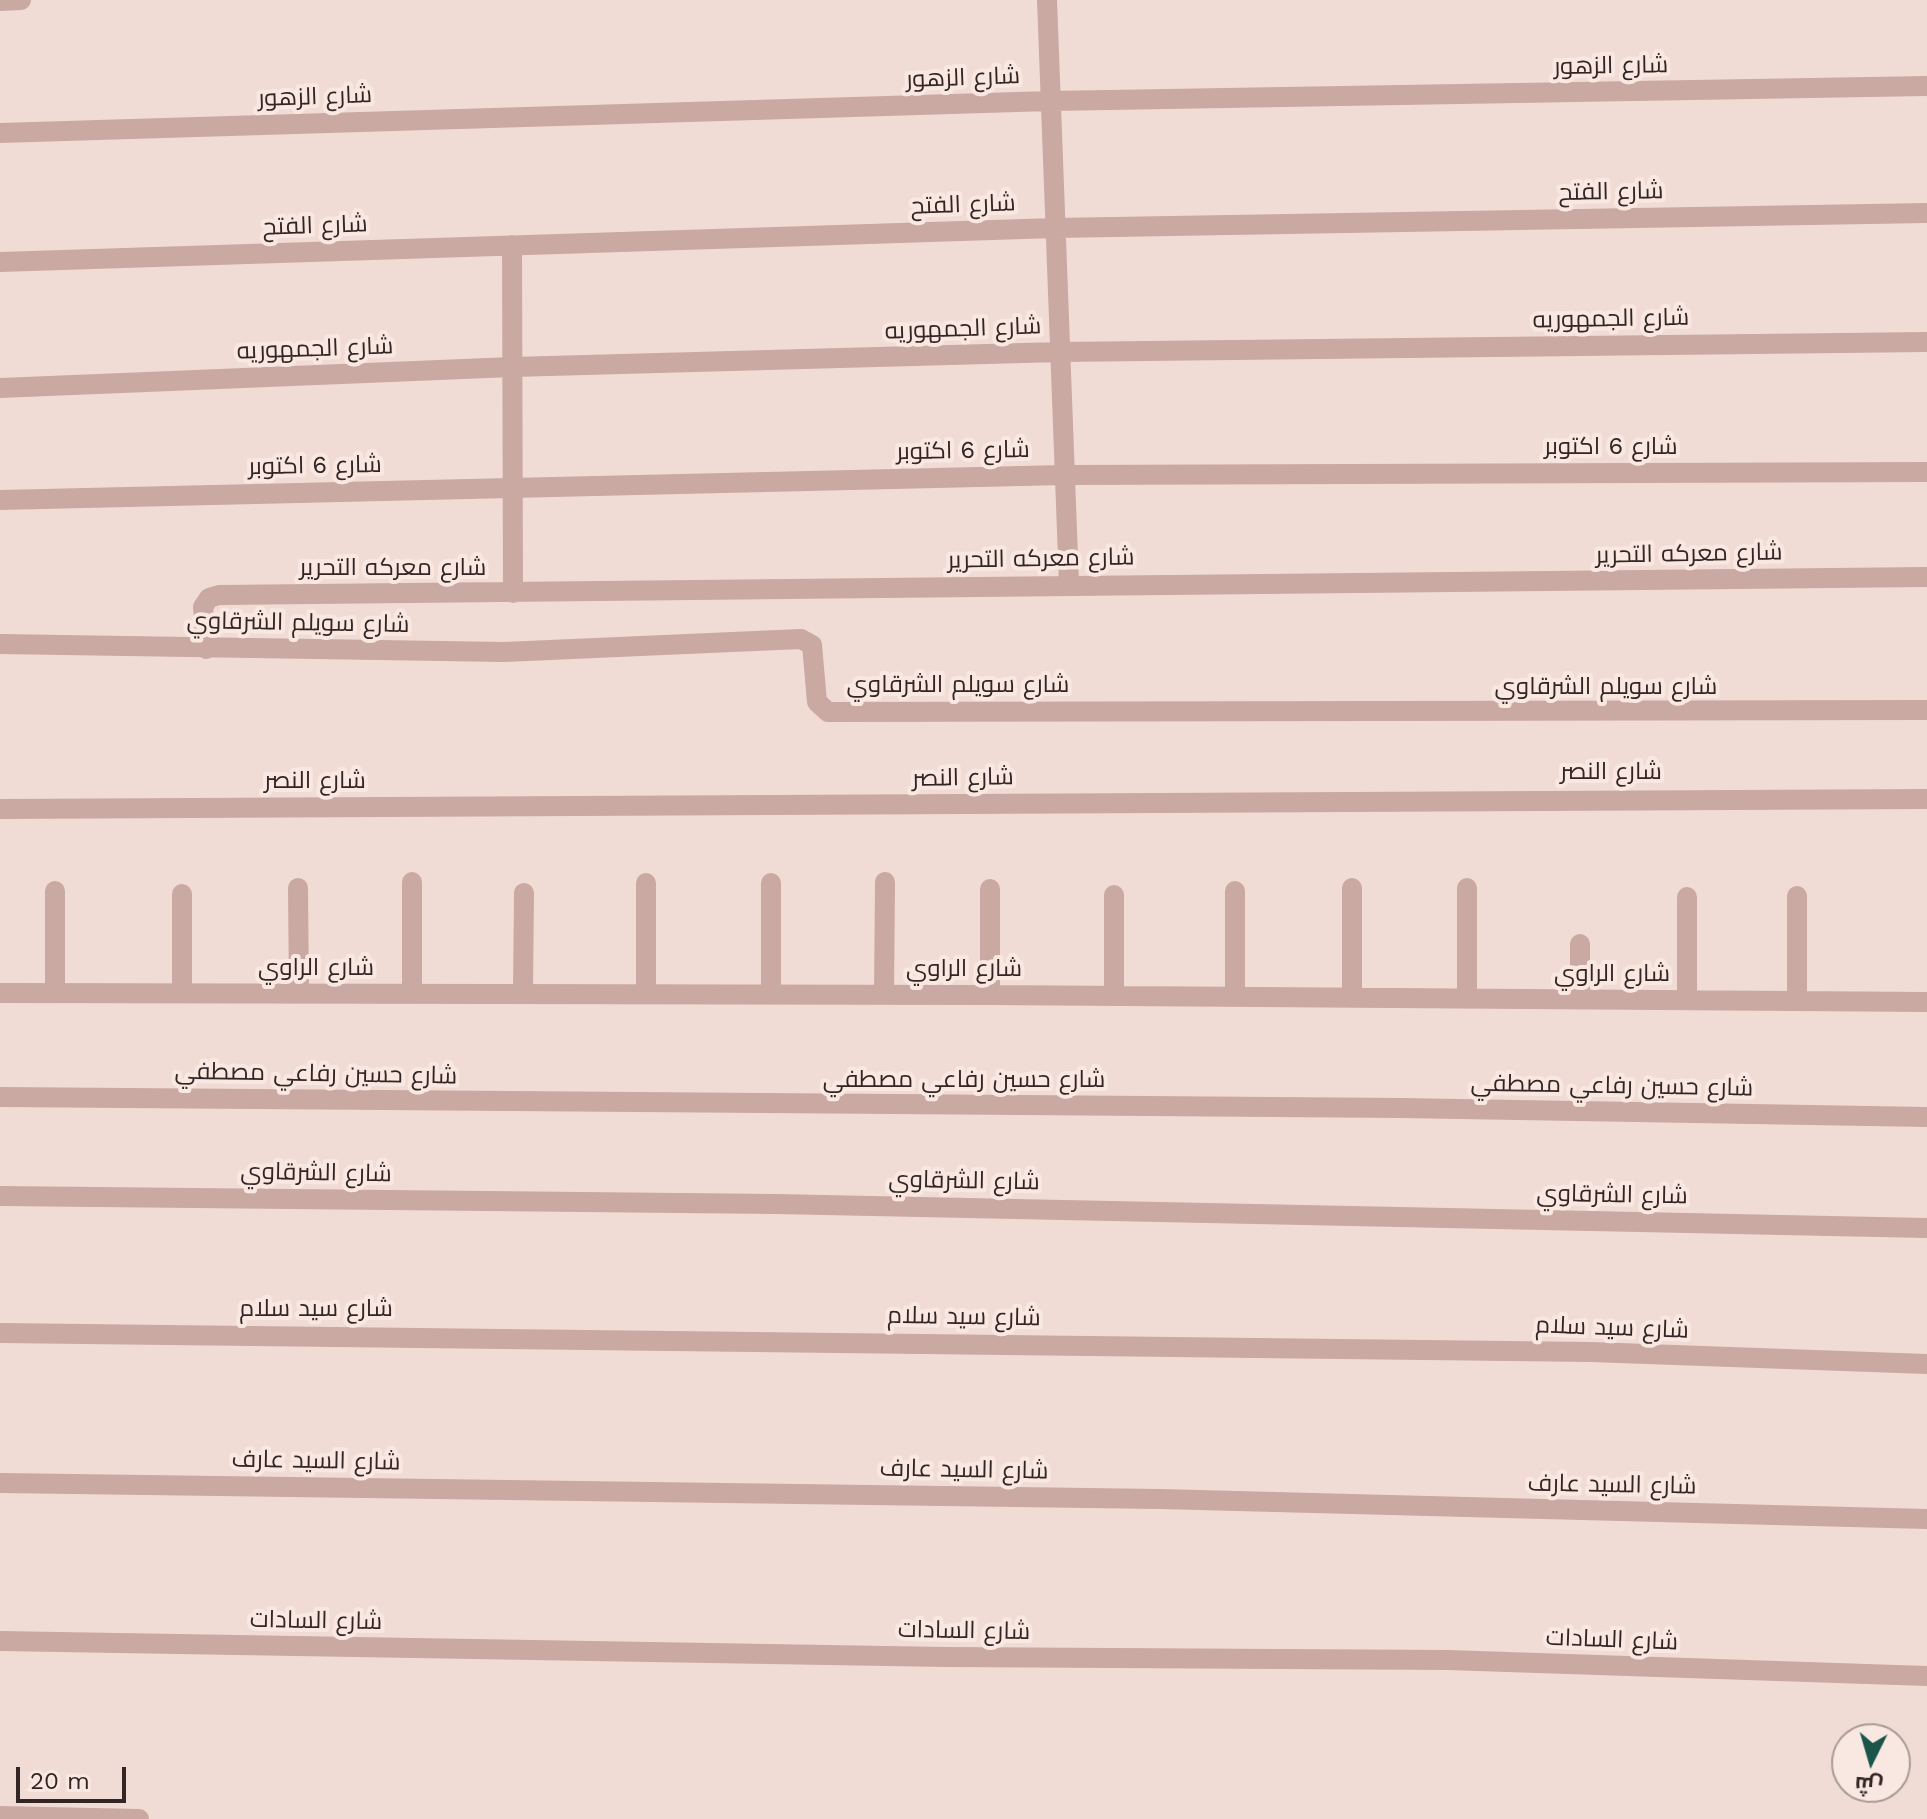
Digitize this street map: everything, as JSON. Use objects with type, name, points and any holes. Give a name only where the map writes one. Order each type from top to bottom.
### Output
[{"type":"street","points":[[0,1],[21,0]]},
{"type":"street","points":[[1047,0],[1069,584]]},
{"type":"street","name":"شارع الزهور","points":[[0,133],[1050,101],[1927,86]]},
{"type":"street","name":"شارع الفتح","points":[[0,262],[1055,228],[1927,213]]},
{"type":"street","points":[[512,245],[513,593]]},
{"type":"street","name":"شارع الجمهوريه","points":[[0,388],[512,367],[1060,352],[1927,342]]},
{"type":"street","name":"شارع 6 اكتوبر","points":[[0,500],[1064,475],[1927,472]]},
{"type":"street","name":"شارع معركه التحرير","points":[[206,649],[203,607],[214,596],[1069,584],[1927,577]]},
{"type":"street","name":"شارع سويلم الشرقاوي","points":[[0,644],[504,652],[801,639],[812,645],[817,702],[828,712],[1927,710]]},
{"type":"street","name":"شارع النصر","points":[[0,809],[1653,797],[1927,799]]},
{"type":"street","points":[[412,882],[412,994]]},
{"type":"street","points":[[884,995],[885,882]]},
{"type":"street","points":[[646,883],[646,994]]},
{"type":"street","points":[[771,883],[771,995]]},
{"type":"street","points":[[298,888],[299,994]]},
{"type":"street","points":[[1352,888],[1352,998]]},
{"type":"street","points":[[1467,888],[1467,999]]},
{"type":"street","points":[[990,889],[990,995]]},
{"type":"street","points":[[55,891],[55,993]]},
{"type":"street","points":[[1235,891],[1235,997]]},
{"type":"street","points":[[523,994],[524,893]]},
{"type":"street","points":[[182,894],[182,993]]},
{"type":"street","points":[[1114,895],[1114,996]]},
{"type":"street","points":[[1797,896],[1797,1001]]},
{"type":"street","points":[[1687,897],[1687,1000]]},
{"type":"street","points":[[1580,944],[1580,999]]},
{"type":"street","name":"شارع الراوي","points":[[0,993],[990,995],[1927,1002]]},
{"type":"street","name":"شارع حسين رفاعي مصطفي","points":[[0,1097],[686,1105],[1401,1108],[1927,1117]]},
{"type":"street","name":"شارع الشرقاوي","points":[[0,1196],[792,1204],[1927,1228]]},
{"type":"street","name":"شارع سيد سلام","points":[[0,1333],[1575,1352],[1927,1364]]},
{"type":"street","name":"شارع السيد عارف","points":[[0,1483],[1160,1499],[1927,1519]]},
{"type":"street","name":"شارع السادات","points":[[0,1641],[882,1656],[1448,1660],[1927,1676]]},
{"type":"street","points":[[0,1816],[139,1819]]}]
